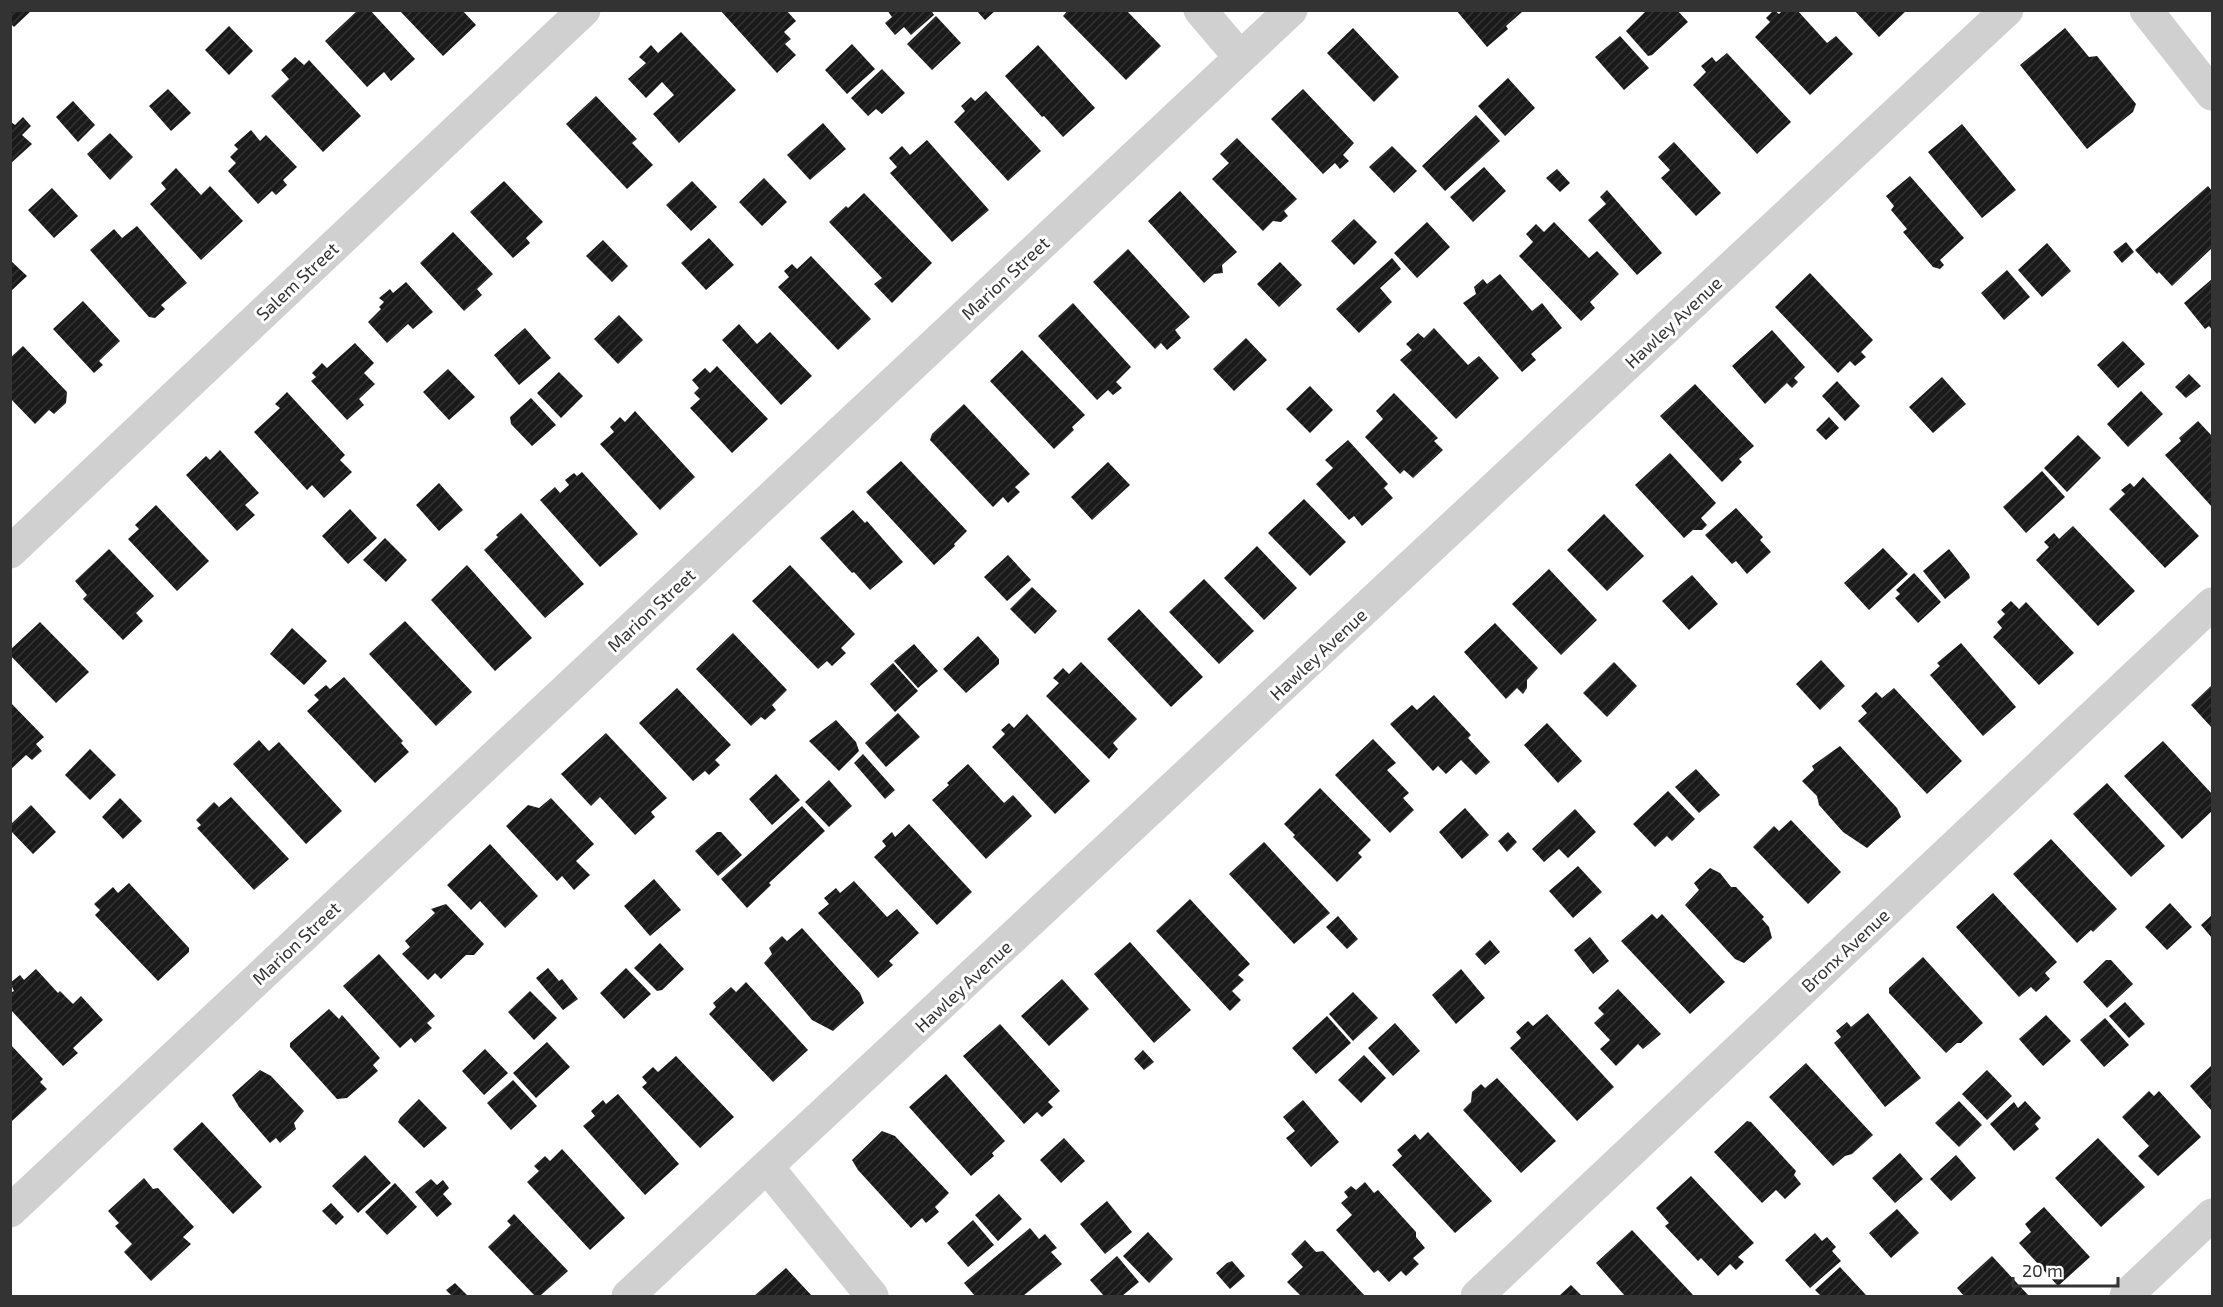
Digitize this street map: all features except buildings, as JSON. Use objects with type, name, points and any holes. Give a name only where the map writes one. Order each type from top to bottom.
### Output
[{"type":"street","name":"Salem Street","points":[[10,552],[584,10]]},
{"type":"street","points":[[1200,10],[1240,57]]},
{"type":"street","name":"Marion Street","points":[[10,1211],[1291,10]]},
{"type":"street","name":"Hawley Avenue","points":[[628,1296],[768,1168],[2007,10]]},
{"type":"street","points":[[2146,10],[2212,94]]},
{"type":"street","name":"Bronx Avenue","points":[[1477,1296],[2212,604]]},
{"type":"street","points":[[768,1168],[872,1296]]},
{"type":"street","points":[[2126,1296],[2212,1215]]}]
